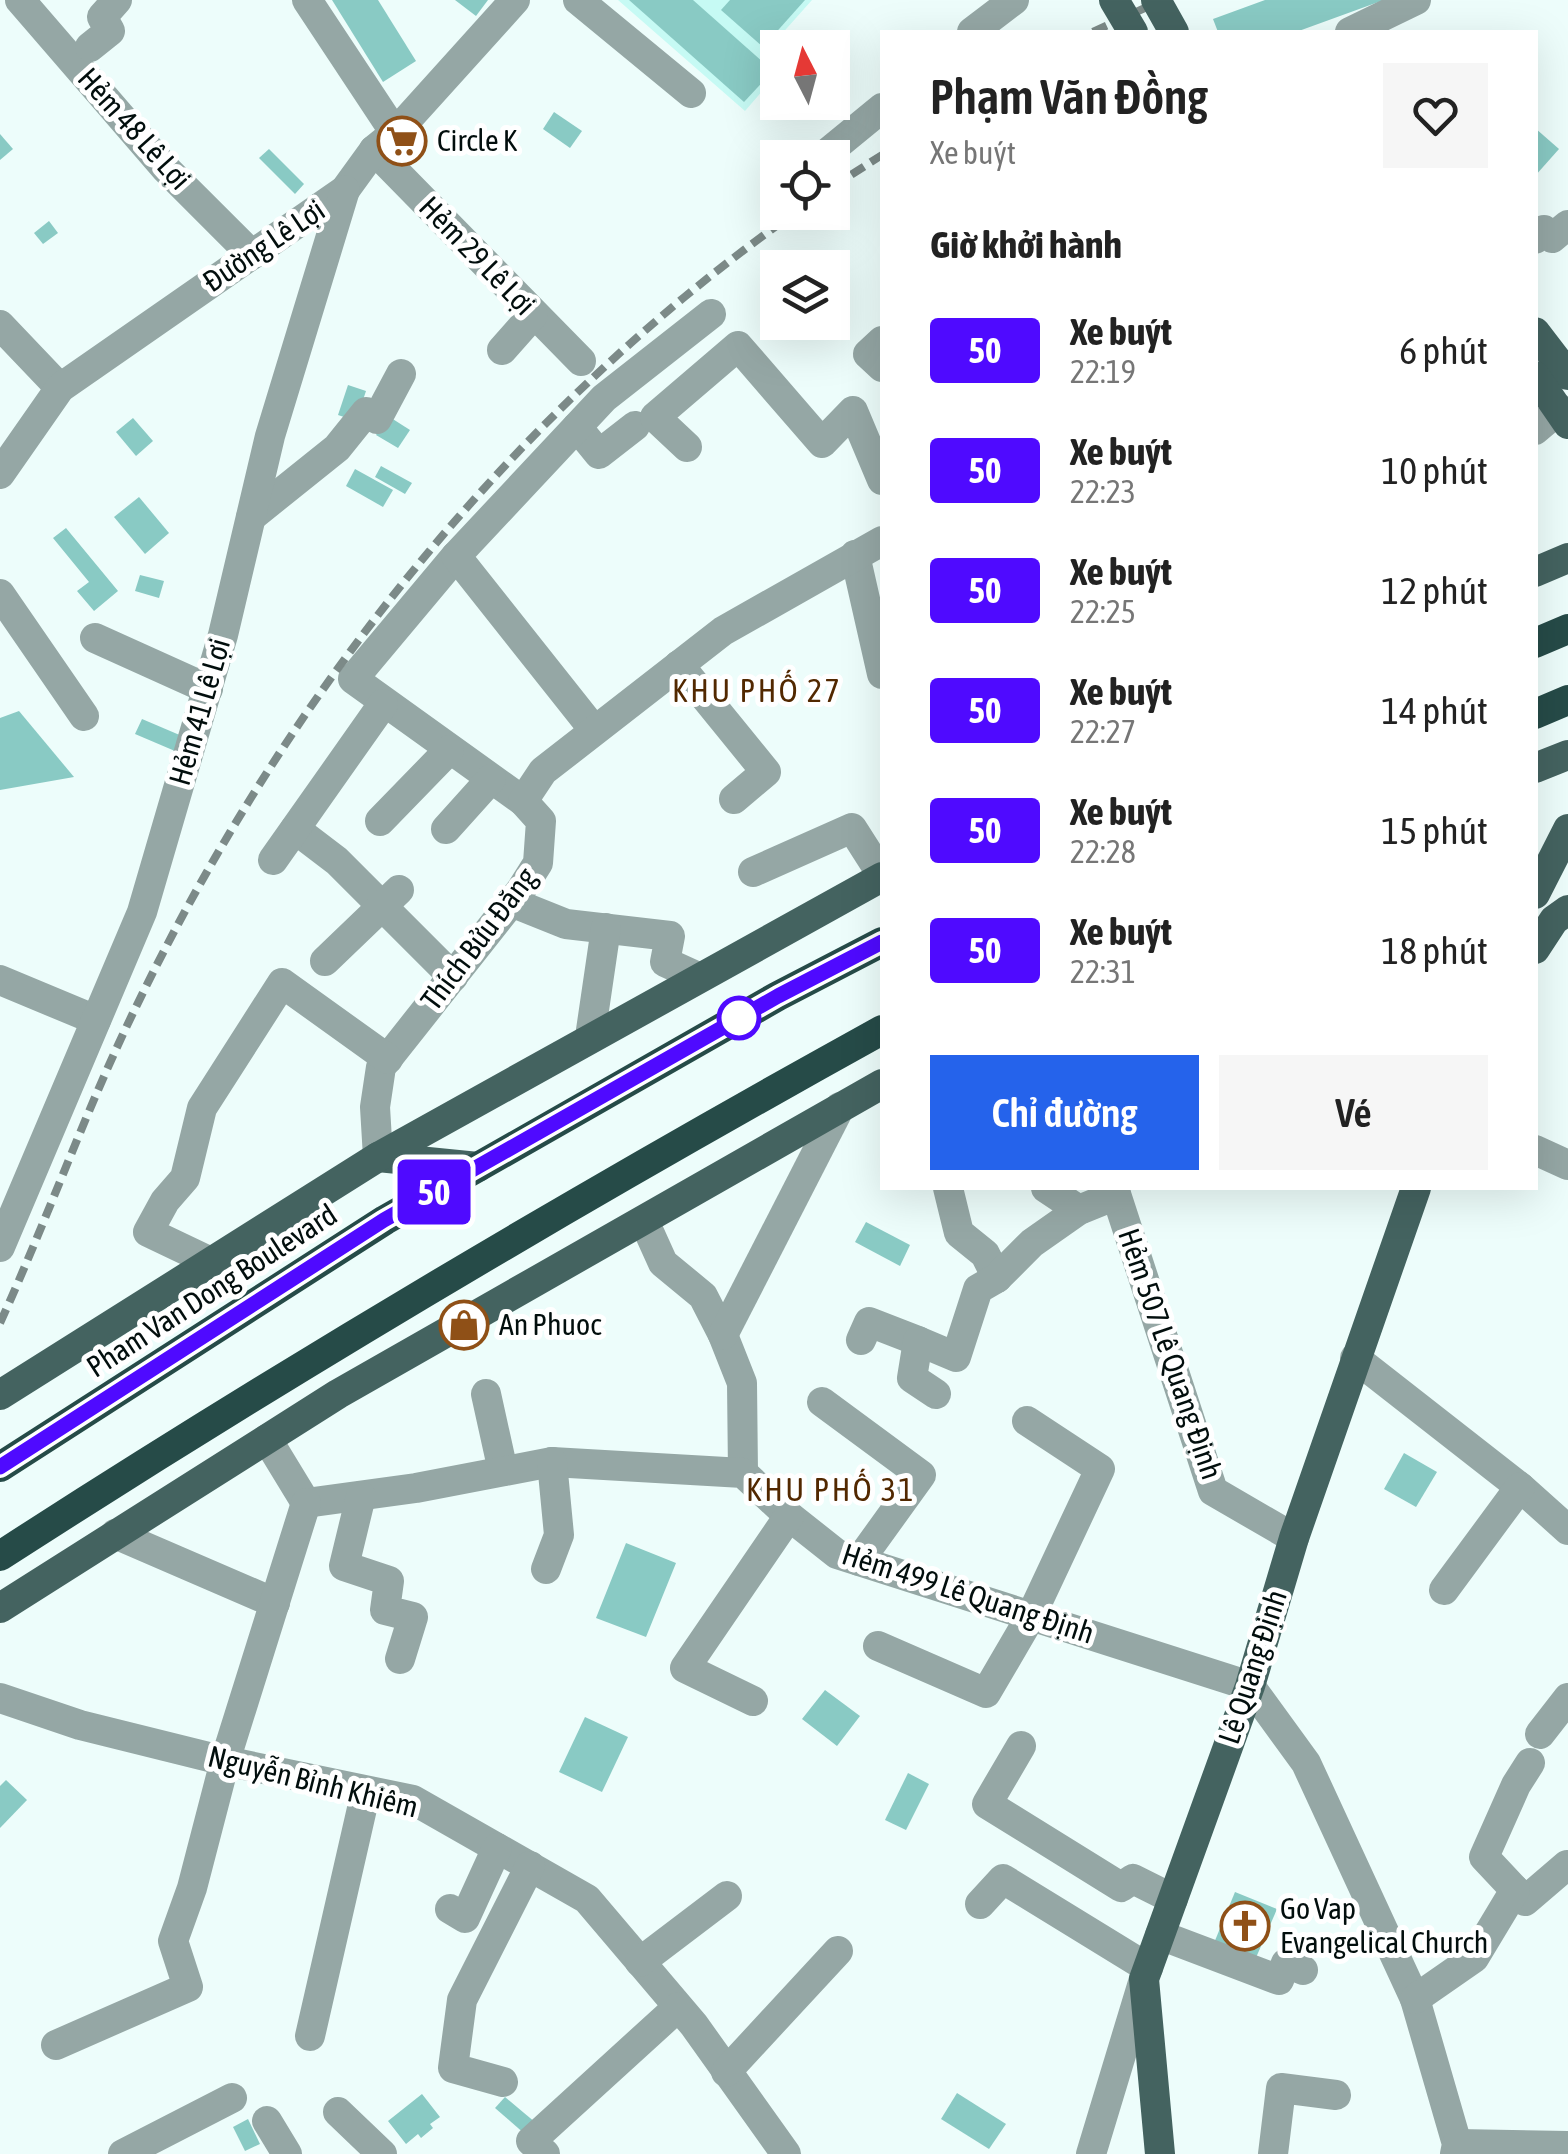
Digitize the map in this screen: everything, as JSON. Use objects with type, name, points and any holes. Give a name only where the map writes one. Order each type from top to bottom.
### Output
[{"type":"highway","points":[[1538,642],[1568,629]]},
{"type":"highway","points":[[1538,713],[1568,700]]},
{"type":"highway","name":"Pham Van Dong Boulevard","points":[[0,1467],[384,1220],[778,996],[880,943]]},
{"type":"highway","points":[[0,1556],[216,1416],[590,1194],[880,1031]]},
{"type":"main road","points":[[1114,0],[1132,30]]},
{"type":"main road","points":[[1156,0],[1173,30]]},
{"type":"main road","points":[[1538,337],[1558,367],[1564,416]]},
{"type":"main road","points":[[1538,571],[1568,558]]},
{"type":"main road","points":[[1538,767],[1568,754]]},
{"type":"main road","points":[[1538,888],[1568,829]]},
{"type":"main road","name":"Pham Van Dong Boulevard","points":[[0,1396],[378,1157],[880,877]]},
{"type":"main road","points":[[1538,944],[1554,920],[1568,910]]},
{"type":"main road","points":[[0,1608],[338,1394],[880,1085]]},
{"type":"main road","points":[[378,1157],[478,1166]]},
{"type":"main road","name":"Lê Quang Định","points":[[1160,2154],[1146,1974],[1250,1686],[1294,1538],[1415,1190]]},
{"type":"street","name":"Hẻm 48 Lê Lợi","points":[[20,0],[166,169],[252,254]]},
{"type":"street","points":[[90,47],[110,31],[102,17],[117,0]]},
{"type":"street","name":"Hẻm 29 Lê Lợi","points":[[308,0],[384,142],[532,314],[581,361]]},
{"type":"street","name":"Đường Lê Lợi","points":[[0,474],[60,388],[345,190],[515,0]]},
{"type":"street","points":[[578,0],[691,92]]},
{"type":"street","points":[[975,30],[1014,0]]},
{"type":"street","points":[[1354,30],[1416,0]]},
{"type":"street","points":[[843,140],[880,110]]},
{"type":"street","name":"Hẻm 41 Lê Lợi","points":[[4,1227],[142,912],[208,688],[270,436],[345,190]]},
{"type":"street","points":[[1538,236],[1544,230],[1552,238],[1568,225]]},
{"type":"street","points":[[502,350],[532,314]]},
{"type":"street","points":[[710,314],[604,398],[456,556],[353,679],[523,801],[543,770],[723,631],[880,543]]},
{"type":"street","points":[[0,325],[60,388]]},
{"type":"street","points":[[880,343],[868,354],[880,364]]},
{"type":"street","points":[[688,446],[655,417],[738,346],[822,442],[852,411],[880,475]]},
{"type":"street","points":[[251,517],[337,448],[366,412],[378,419],[400,374]]},
{"type":"street","points":[[1538,429],[1564,416]]},
{"type":"street","points":[[577,427],[599,454],[635,426]]},
{"type":"street","points":[[456,556],[594,730]]},
{"type":"street","points":[[855,556],[880,658]]},
{"type":"street","points":[[0,594],[84,716]]},
{"type":"street","points":[[95,638],[208,688]]},
{"type":"street","points":[[680,665],[766,772],[734,800]]},
{"type":"street","points":[[273,860],[383,704]]},
{"type":"street","points":[[380,821],[449,750]]},
{"type":"street","points":[[446,829],[491,779]]},
{"type":"street","name":"Thích Bửu Đăng","points":[[378,1157],[376,1083],[388,1059],[538,862],[540,821],[523,801]]},
{"type":"street","points":[[753,872],[852,828],[880,873]]},
{"type":"street","points":[[294,830],[390,898],[452,977]]},
{"type":"street","points":[[325,960],[390,898]]},
{"type":"street","points":[[511,902],[566,924],[670,936],[666,962],[698,977]]},
{"type":"street","points":[[590,1037],[606,928]]},
{"type":"street","points":[[0,980],[96,1020]]},
{"type":"street","points":[[211,1262],[148,1232],[165,1201],[185,1178],[202,1108],[282,983],[388,1059]]},
{"type":"street","points":[[723,1335],[840,1107]]},
{"type":"street","points":[[948,1190],[959,1233],[985,1254],[997,1278]]},
{"type":"street","points":[[1049,1190],[1080,1210]]},
{"type":"street","points":[[861,1340],[870,1322],[956,1357],[978,1290],[997,1278],[1032,1243],[1115,1191]]},
{"type":"street","name":"Hẻm 507 Lê Quang Định","points":[[1115,1191],[1214,1491],[1294,1538]]},
{"type":"street","points":[[306,1503],[552,1462],[743,1473],[742,1383],[703,1296],[663,1264],[644,1221]]},
{"type":"street","points":[[918,1342],[912,1378],[936,1394]]},
{"type":"street","points":[[1355,1358],[1520,1487],[1568,1530]]},
{"type":"street","points":[[486,1394],[502,1470]]},
{"type":"street","points":[[822,1402],[920,1475],[860,1561]]},
{"type":"street","points":[[878,1646],[986,1693],[1031,1616],[1100,1469],[1027,1421]]},
{"type":"street","points":[[56,2045],[188,1987],[173,1941],[192,1888],[224,1762],[306,1503],[267,1440]]},
{"type":"street","points":[[546,1569],[559,1535],[552,1462]]},
{"type":"street","name":"Hẻm 499 Lê Quang Định","points":[[743,1473],[837,1554],[1250,1686]]},
{"type":"street","points":[[1444,1590],[1520,1487]]},
{"type":"street","points":[[360,1496],[344,1566],[389,1581],[385,1610],[414,1617],[400,1659]]},
{"type":"street","points":[[753,1701],[685,1668],[789,1516]]},
{"type":"street","points":[[115,1534],[274,1604]]},
{"type":"street","points":[[1250,1686],[1306,1763],[1415,1999],[1456,2149],[1568,2146]]},
{"type":"street","name":"Nguyễn Bỉnh Khiêm","points":[[0,1698],[80,1726],[224,1762],[413,1800],[587,1899],[678,2007],[778,2152]]},
{"type":"street","points":[[1567,1865],[1525,1901],[1484,1857],[1535,1749],[1568,1698]]},
{"type":"street","points":[[1021,1746],[987,1804],[1121,1887],[1133,1879],[1173,1899]]},
{"type":"street","points":[[310,2036],[366,1791]]},
{"type":"street","points":[[450,1909],[465,1918],[497,1848]]},
{"type":"street","points":[[503,2082],[452,2068],[462,2000],[530,1866]]},
{"type":"street","points":[[980,1904],[1003,1879],[1146,1974],[1091,2154]]},
{"type":"street","points":[[1415,1999],[1474,1958],[1515,1890]]},
{"type":"street","points":[[640,1962],[727,1896]]},
{"type":"street","points":[[1160,1935],[1279,1980],[1286,1963],[1303,1970]]},
{"type":"street","points":[[726,2072],[838,1951]]},
{"type":"street","points":[[545,2154],[532,2141],[678,2007]]},
{"type":"street","points":[[1273,2154],[1281,2088],[1336,2095]]},
{"type":"street","points":[[123,2154],[232,2098]]},
{"type":"street","points":[[338,2112],[382,2154]]},
{"type":"street","points":[[268,2121],[286,2154]]},
{"type":"shaded area","points":[[618,0],[812,0],[785,30],[760,30],[760,94],[745,111]]},
{"type":"building","points":[[332,0],[378,0],[416,61],[383,82]]},
{"type":"building","points":[[455,0],[488,0],[476,16]]},
{"type":"building","points":[[629,0],[693,0],[760,59],[760,85],[744,102]]},
{"type":"building","points":[[730,0],[805,0],[778,30],[760,30],[760,44],[721,10]]},
{"type":"building","points":[[1265,0],[1384,0],[1302,30],[1217,30],[1213,19]]},
{"type":"building","points":[[554,112],[582,131],[570,148],[543,129]]},
{"type":"building","points":[[1538,131],[1559,149],[1538,173]]},
{"type":"building","points":[[0,134],[13,149],[0,160]]},
{"type":"building","points":[[269,149],[304,184],[295,194],[259,158]]},
{"type":"building","points":[[49,221],[58,233],[43,244],[34,233]]},
{"type":"building","points":[[348,385],[366,391],[356,421],[338,415]]},
{"type":"building","points":[[388,416],[410,430],[398,448],[376,435]]},
{"type":"building","points":[[133,418],[153,441],[136,456],[116,432]]},
{"type":"building","points":[[381,466],[412,483],[405,494],[375,477]]},
{"type":"building","points":[[355,469],[393,490],[383,507],[346,486]]},
{"type":"building","points":[[139,497],[169,533],[145,554],[114,517]]},
{"type":"building","points":[[66,528],[118,591],[94,611],[77,591],[89,582],[53,538]]},
{"type":"building","points":[[140,575],[164,581],[159,598],[135,591]]},
{"type":"building","points":[[19,711],[74,777],[0,790],[0,718]]},
{"type":"building","points":[[142,719],[189,739],[182,754],[135,734]]},
{"type":"building","points":[[866,1222],[910,1245],[900,1266],[855,1242]]},
{"type":"building","points":[[1404,1453],[1437,1472],[1416,1507],[1384,1489]]},
{"type":"building","points":[[626,1543],[676,1563],[646,1637],[596,1618]]},
{"type":"building","points":[[825,1690],[860,1716],[837,1746],[802,1719]]},
{"type":"building","points":[[585,1717],[628,1737],[602,1792],[559,1772]]},
{"type":"building","points":[[908,1773],[929,1784],[906,1830],[885,1820]]},
{"type":"building","points":[[6,1780],[27,1800],[0,1828],[0,1786]]},
{"type":"building","name":"Go Vap Evangelical Church","points":[[1235,1892],[1277,1909],[1255,1960],[1214,1943]]},
{"type":"building","points":[[957,2093],[1006,2124],[989,2149],[941,2119]]},
{"type":"building","points":[[422,2094],[440,2117],[421,2138],[418,2134],[406,2144],[388,2121]]},
{"type":"building","points":[[505,2097],[536,2123],[526,2135],[495,2108]]},
{"type":"building","points":[[248,2119],[260,2144],[245,2151],[233,2127]]},
{"type":"railway","points":[[1097,30],[1162,0]]},
{"type":"railway","points":[[850,175],[880,156]]},
{"type":"railway","points":[[0,1323],[134,1011],[194,895],[261,782],[334,673],[414,569],[501,470],[593,377],[692,291],[772,230]]},
{"type":"bus line","name":"50","points":[[0,1467],[384,1220],[778,996],[880,943]]},
{"type":"place","name":"Circle K","points":[[402,141]]},
{"type":"place","name":"An Phuoc","points":[[464,1325]]},
{"type":"place","name":"Go Vap Evangelical Church","points":[[1245,1926]]},
{"type":"district","name":"KHU PHỐ 27","points":[[757,691]]},
{"type":"district","name":"KHU PHỐ 31","points":[[831,1490]]}]
